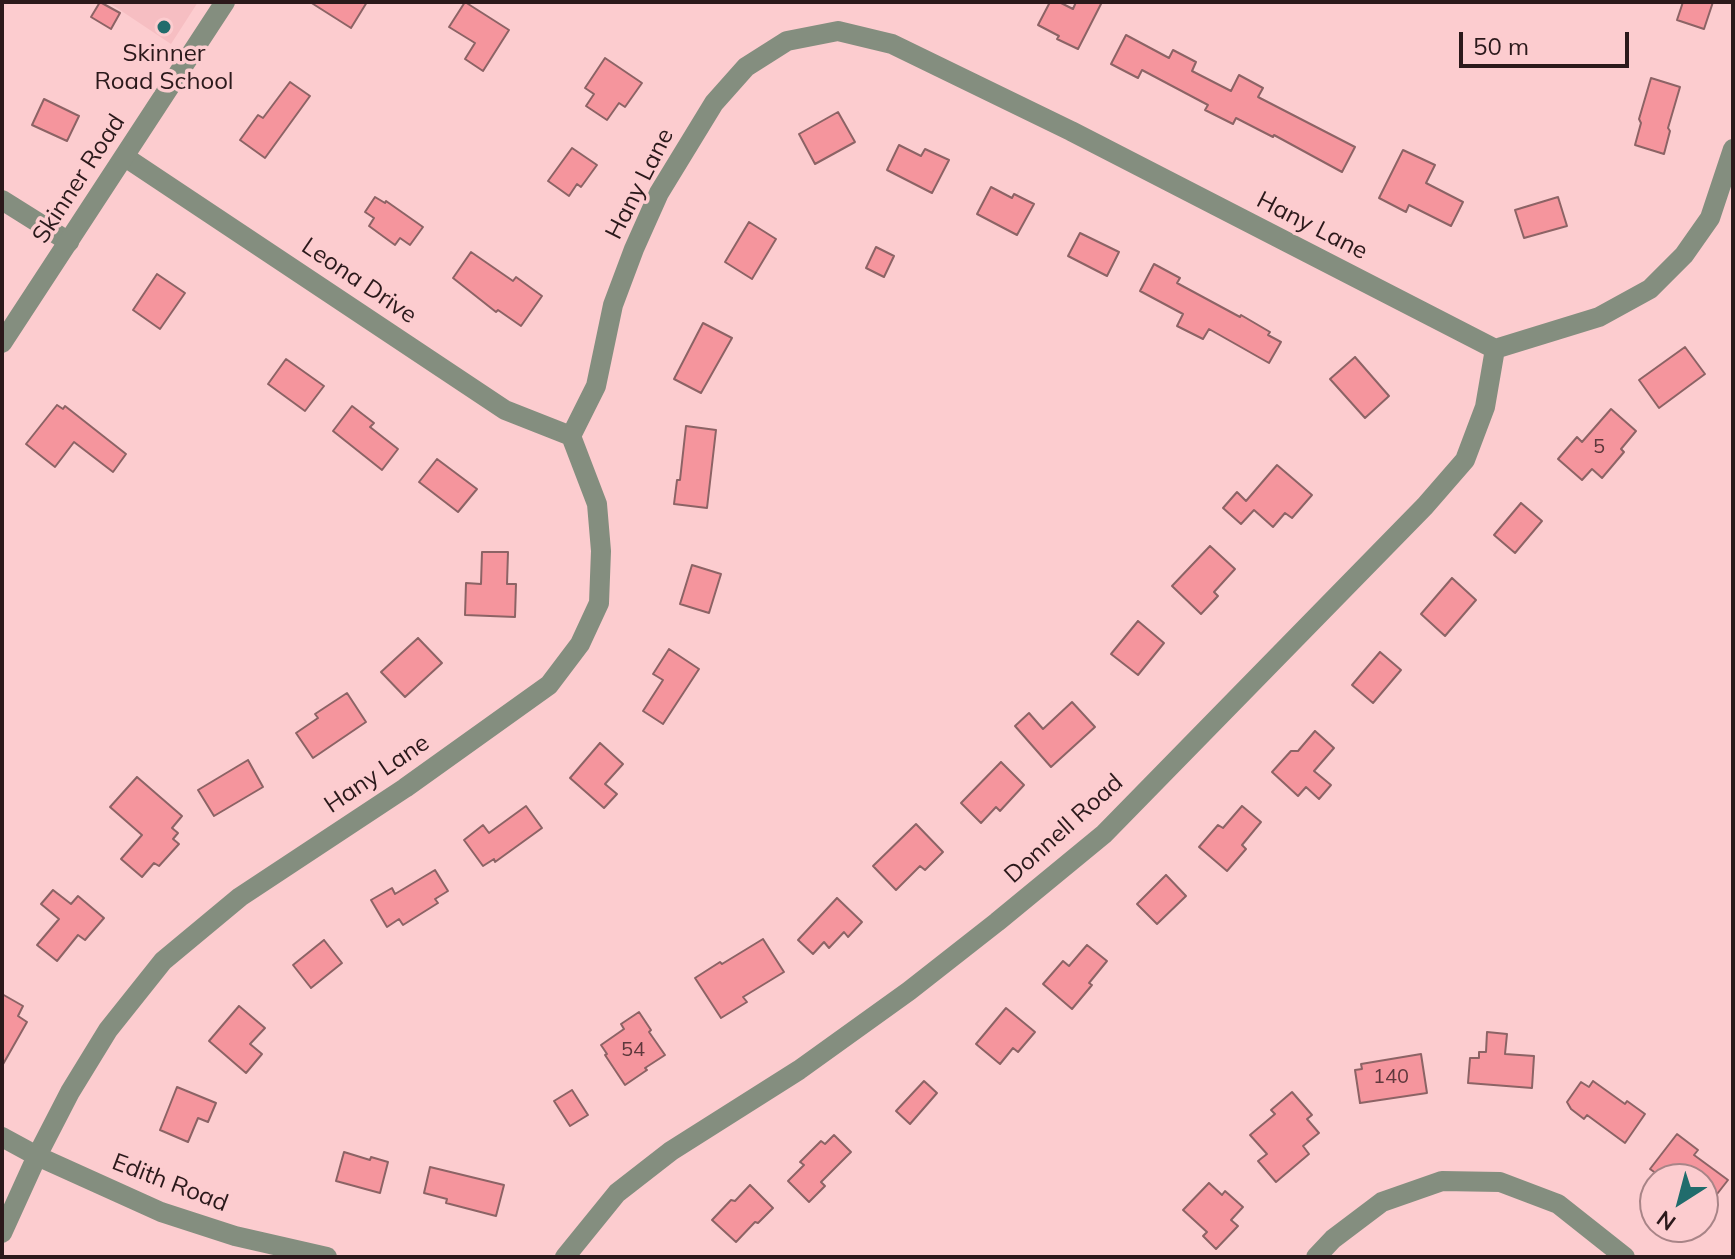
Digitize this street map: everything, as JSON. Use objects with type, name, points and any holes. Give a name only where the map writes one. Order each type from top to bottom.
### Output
[{"type":"street","name":"Skinner Road","points":[[2,343],[225,2]]},
{"type":"street","name":"Hany Lane","points":[[2,1233],[70,1092],[108,1030],[163,961],[240,897],[405,788],[549,685],[580,644],[599,603],[601,551],[597,504],[571,436],[596,386],[613,305],[659,193],[714,103],[746,67],[787,41],[838,31],[892,44],[1071,131],[1495,349]]},
{"type":"street","points":[[1495,349],[1599,317],[1650,289],[1684,255],[1710,218],[1733,149]]},
{"type":"street","name":"Leona Drive","points":[[125,157],[505,410],[571,436]]},
{"type":"street","points":[[2,200],[69,242]]},
{"type":"street","name":"Donnell Road","points":[[565,1257],[617,1193],[671,1151],[799,1070],[909,991],[1104,834],[1414,517],[1465,460],[1485,407],[1495,349]]},
{"type":"street","name":"Edith Road","points":[[2,1137],[161,1212],[235,1236],[327,1257]]},
{"type":"street","points":[[1316,1257],[1333,1239],[1382,1202],[1442,1181],[1500,1182],[1558,1204],[1625,1257]]},
{"type":"shaded area","name":"Skinner Road School","points":[[108,2],[198,2],[171,44]]},
{"type":"building","points":[[100,2],[120,13],[111,29],[91,17]]},
{"type":"building","points":[[310,2],[367,2],[351,28]]},
{"type":"building","points":[[465,2],[509,30],[483,71],[465,59],[475,43],[449,27]]},
{"type":"building","points":[[1050,2],[1059,2],[1073,9],[1076,2],[1102,2],[1078,49],[1038,25]]},
{"type":"building","points":[[1683,2],[1713,2],[1704,29],[1677,20]]},
{"type":"building","points":[[1126,35],[1169,58],[1173,50],[1196,62],[1192,71],[1231,91],[1239,75],[1263,88],[1258,97],[1355,147],[1342,172],[1274,135],[1236,118],[1233,124],[1205,110],[1208,105],[1142,70],[1138,78],[1111,64]]},
{"type":"building","points":[[605,58],[642,83],[625,107],[619,103],[607,120],[586,106],[594,94],[585,88]]},
{"type":"building","points":[[1651,78],[1680,87],[1664,154],[1635,145]]},
{"type":"building","points":[[290,82],[310,96],[265,158],[240,140],[258,115],[263,118]]},
{"type":"building","points":[[44,99],[79,116],[67,141],[32,125]]},
{"type":"building","points":[[838,112],[855,142],[815,164],[799,134]]},
{"type":"building","points":[[899,145],[921,156],[925,149],[949,160],[932,193],[887,170]]},
{"type":"building","points":[[572,148],[597,165],[581,187],[577,184],[569,196],[548,181]]},
{"type":"building","points":[[1403,150],[1435,165],[1426,183],[1463,202],[1451,226],[1409,205],[1406,212],[1379,198]]},
{"type":"building","points":[[991,187],[1012,198],[1014,194],[1034,204],[1017,235],[977,214]]},
{"type":"building","points":[[375,197],[386,201],[423,227],[410,245],[400,238],[395,245],[369,226],[374,218],[365,212]]},
{"type":"building","points":[[1558,197],[1567,226],[1524,238],[1515,210]]},
{"type":"building","points":[[749,222],[776,239],[752,279],[725,262]]},
{"type":"building","points":[[1080,233],[1119,252],[1107,276],[1068,256]]},
{"type":"building","points":[[876,247],[894,256],[884,277],[866,268]]},
{"type":"building","points":[[471,252],[513,281],[516,277],[542,296],[521,326],[498,310],[496,312],[453,278]]},
{"type":"building","points":[[1154,264],[1180,278],[1177,283],[1270,332],[1268,335],[1281,342],[1269,363],[1209,329],[1203,339],[1177,326],[1183,314],[1140,291]]},
{"type":"building","points":[[157,274],[185,293],[160,329],[133,310]]},
{"type":"building","points":[[703,323],[732,338],[701,393],[674,379]]},
{"type":"building","points":[[1685,347],[1705,374],[1659,408],[1639,380]]},
{"type":"building","points":[[1355,357],[1389,396],[1365,418],[1330,379]]},
{"type":"building","points":[[286,359],[324,386],[305,411],[268,384]]},
{"type":"building","points":[[57,405],[63,409],[65,406],[126,454],[113,472],[74,442],[55,467],[26,444]]},
{"type":"building","points":[[352,406],[374,423],[370,427],[398,449],[382,470],[333,431]]},
{"type":"building","points":[[1611,409],[1636,431],[1621,449],[1624,452],[1602,478],[1592,469],[1582,480],[1558,459],[1577,437],[1582,442]]},
{"type":"building","points":[[686,426],[716,430],[707,508],[674,504]]},
{"type":"building","points":[[437,459],[477,489],[458,512],[419,482]]},
{"type":"building","points":[[1277,465],[1312,495],[1292,518],[1285,513],[1273,527],[1254,510],[1241,524],[1223,508],[1237,492],[1246,501]]},
{"type":"building","points":[[1521,503],[1542,521],[1515,553],[1494,535]]},
{"type":"building","points":[[1210,546],[1235,569],[1214,592],[1218,596],[1201,614],[1172,586]]},
{"type":"building","points":[[482,552],[508,552],[507,584],[516,584],[515,617],[465,615],[466,583],[481,584]]},
{"type":"building","points":[[692,565],[721,574],[709,613],[680,604]]},
{"type":"building","points":[[1452,578],[1476,600],[1445,636],[1421,614]]},
{"type":"building","points":[[1138,621],[1164,643],[1138,675],[1111,654]]},
{"type":"building","points":[[418,638],[442,663],[405,697],[381,672]]},
{"type":"building","points":[[669,649],[699,669],[663,724],[643,711],[663,680],[653,674]]},
{"type":"building","points":[[1380,652],[1401,670],[1373,703],[1352,685]]},
{"type":"building","points":[[347,693],[366,722],[313,758],[296,733],[318,718],[315,714]]},
{"type":"building","points":[[1072,702],[1095,727],[1051,767],[1015,726],[1029,713],[1043,729]]},
{"type":"building","points":[[1315,731],[1334,748],[1314,771],[1331,785],[1319,799],[1306,787],[1298,796],[1272,772],[1291,751],[1298,751]]},
{"type":"building","points":[[600,743],[623,764],[605,784],[617,794],[604,808],[570,778]]},
{"type":"building","points":[[248,760],[263,787],[214,816],[198,790]]},
{"type":"building","points":[[1001,762],[1024,785],[1000,811],[996,807],[981,823],[961,803]]},
{"type":"building","points":[[137,777],[182,816],[172,828],[178,833],[173,839],[179,844],[159,866],[154,863],[142,877],[121,859],[142,835],[110,807]]},
{"type":"building","points":[[526,806],[542,828],[495,862],[494,859],[483,866],[464,840],[483,825],[489,833]]},
{"type":"building","points":[[1242,806],[1261,822],[1242,845],[1246,849],[1227,871],[1199,847],[1218,825],[1223,828]]},
{"type":"building","points":[[916,824],[943,852],[925,870],[920,866],[896,890],[873,866]]},
{"type":"building","points":[[435,870],[448,891],[435,899],[438,903],[403,925],[399,919],[387,927],[371,900],[392,888],[395,894]]},
{"type":"building","points":[[1166,875],[1186,896],[1157,924],[1137,904]]},
{"type":"building","points":[[53,890],[71,904],[78,896],[104,918],[85,940],[78,935],[57,961],[37,945],[59,919],[41,904]]},
{"type":"building","points":[[837,898],[862,922],[848,937],[844,932],[829,948],[824,942],[813,954],[798,940]]},
{"type":"building","points":[[763,939],[784,972],[743,997],[747,1002],[721,1018],[695,978]]},
{"type":"building","points":[[324,940],[342,963],[311,988],[293,965]]},
{"type":"building","points":[[1087,945],[1107,961],[1072,1009],[1043,984],[1063,961],[1069,966]]},
{"type":"building","points":[[2,994],[23,1006],[18,1016],[27,1022],[2,1066]]},
{"type":"building","points":[[239,1006],[265,1028],[250,1044],[262,1054],[246,1073],[209,1041]]},
{"type":"building","points":[[1006,1008],[1035,1032],[1018,1052],[1013,1048],[1000,1064],[976,1044]]},
{"type":"building","points":[[639,1012],[665,1055],[625,1085],[601,1045],[624,1029],[621,1024]]},
{"type":"building","points":[[1487,1032],[1507,1034],[1505,1054],[1534,1056],[1532,1088],[1468,1083],[1470,1058],[1479,1058],[1479,1052],[1486,1052]]},
{"type":"building","points":[[1421,1054],[1427,1093],[1360,1103],[1355,1070],[1362,1069],[1361,1064]]},
{"type":"building","points":[[924,1081],[937,1093],[910,1124],[896,1111]]},
{"type":"building","points":[[1593,1081],[1645,1114],[1625,1143],[1587,1115],[1584,1119],[1567,1102],[1581,1082],[1589,1087]]},
{"type":"building","points":[[177,1087],[216,1103],[208,1122],[198,1118],[188,1142],[160,1130]]},
{"type":"building","points":[[572,1090],[588,1115],[570,1126],[554,1101]]},
{"type":"building","points":[[1292,1092],[1312,1115],[1307,1119],[1319,1133],[1303,1146],[1309,1154],[1276,1182],[1258,1161],[1267,1154],[1250,1135],[1275,1114],[1271,1110]]},
{"type":"building","points":[[1677,1134],[1698,1150],[1694,1155],[1705,1163],[1655,1163]]},
{"type":"building","points":[[834,1135],[851,1152],[821,1182],[825,1186],[809,1202],[788,1181],[804,1165],[800,1162],[821,1141],[825,1144]]},
{"type":"building","points":[[344,1152],[388,1162],[380,1193],[336,1181]]},
{"type":"building","points":[[430,1167],[504,1185],[496,1216],[446,1203],[447,1199],[424,1193]]},
{"type":"building","points":[[1719,1173],[1728,1180],[1719,1192]]},
{"type":"building","points":[[1209,1183],[1222,1195],[1225,1191],[1243,1207],[1231,1220],[1238,1226],[1216,1249],[1203,1236],[1207,1232],[1183,1210]]},
{"type":"building","points":[[750,1185],[773,1208],[736,1242],[712,1220]]},
{"type":"place","name":"Skinner Road School","points":[[164,27]]}]
